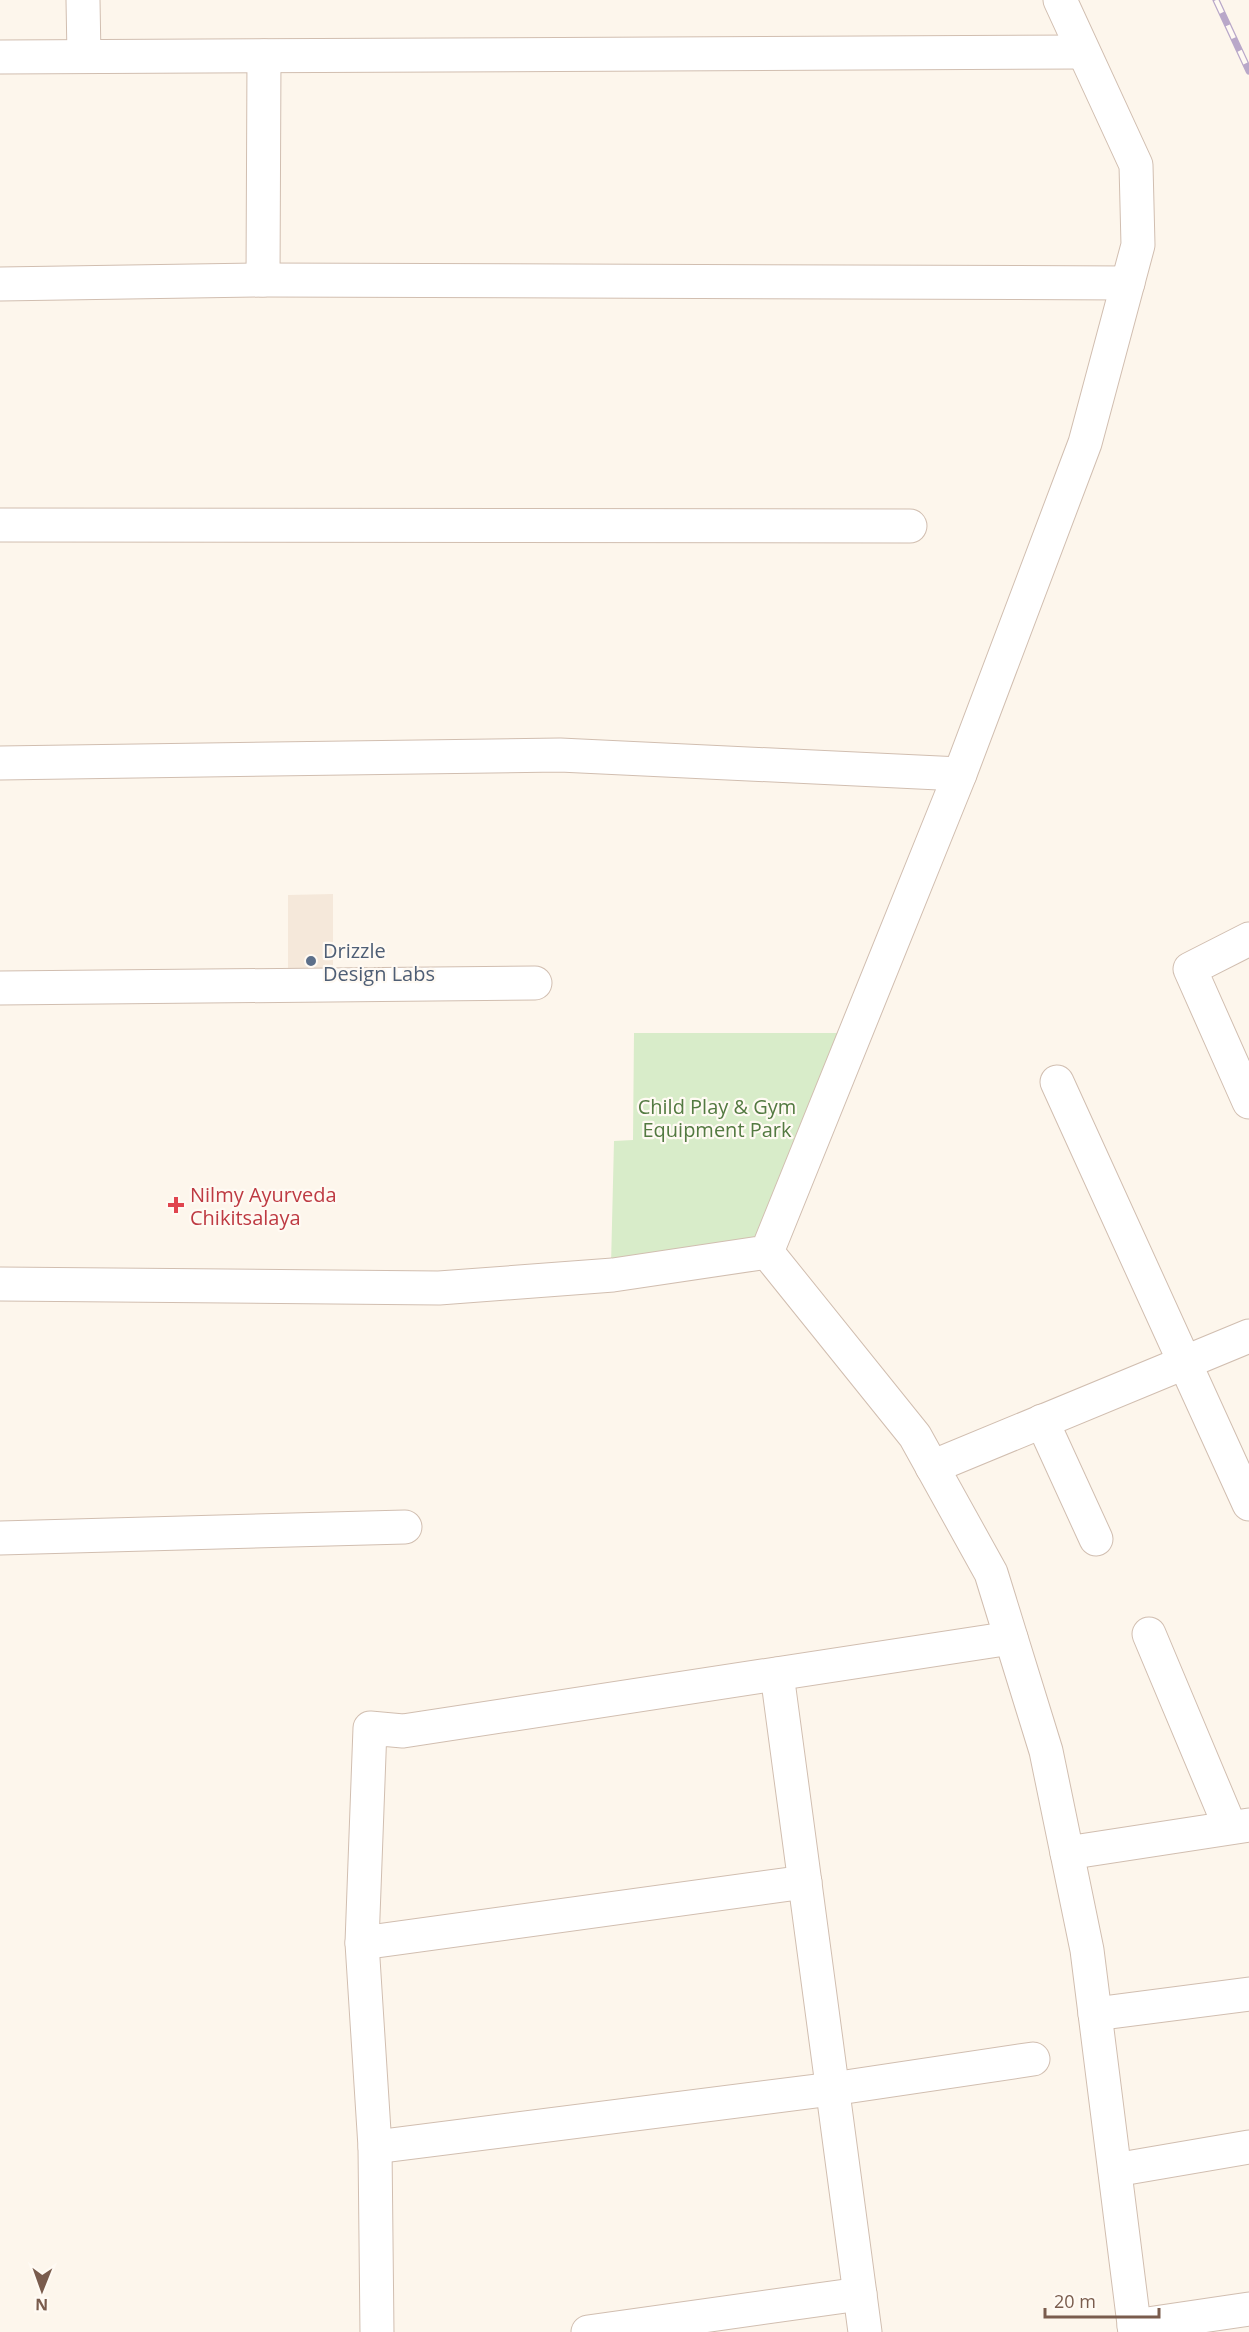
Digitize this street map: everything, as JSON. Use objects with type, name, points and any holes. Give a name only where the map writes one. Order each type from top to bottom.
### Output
[{"type":"street","points":[[83,0],[84,56]]},
{"type":"street","points":[[767,1252],[960,774],[1086,442],[1138,245],[1136,165],[1060,0]]},
{"type":"street","points":[[0,57],[1083,52]]},
{"type":"street","points":[[263,280],[264,56]]},
{"type":"street","points":[[0,284],[263,280],[1128,283]]},
{"type":"street","points":[[0,525],[910,526]]},
{"type":"street","points":[[0,763],[560,755],[960,774]]},
{"type":"street","points":[[1249,939],[1190,969],[1249,1102]]},
{"type":"street","points":[[0,988],[535,983]]},
{"type":"street","points":[[1057,1082],[1249,1504]]},
{"type":"street","points":[[0,1284],[439,1288],[613,1275],[767,1252]]},
{"type":"street","points":[[767,1252],[915,1436],[991,1573],[1046,1751],[1087,1950],[1135,2329],[1249,2309]]},
{"type":"street","points":[[932,1467],[1249,1336]]},
{"type":"street","points":[[1042,1421],[1096,1539]]},
{"type":"street","points":[[0,1538],[405,1527]]},
{"type":"street","points":[[1067,1853],[1240,1826],[1149,1634]]},
{"type":"street","points":[[378,2332],[375,2147],[362,1943],[370,1728],[403,1731],[1011,1638]]},
{"type":"street","points":[[777,1674],[865,2332]]},
{"type":"street","points":[[362,1943],[805,1882]]},
{"type":"street","points":[[1095,2014],[1249,1994]]},
{"type":"street","points":[[375,2147],[832,2089],[1033,2059]]},
{"type":"street","points":[[1115,2170],[1249,2147]]},
{"type":"street","points":[[588,2332],[860,2294]]},
{"type":"shaded area","points":[[333,894],[333,980],[288,981],[288,895]]},
{"type":"green space","name":"Child Play & Gym Equipment Park","points":[[634,1033],[843,1033],[756,1238],[611,1265],[614,1141],[633,1140]]},
{"type":"railway","points":[[1216,0],[1249,71]]},
{"type":"place","name":"Drizzle Design Labs","points":[[311,961]]},
{"type":"place","name":"Nilmy Ayurveda Chikitsalaya","points":[[176,1205]]}]
